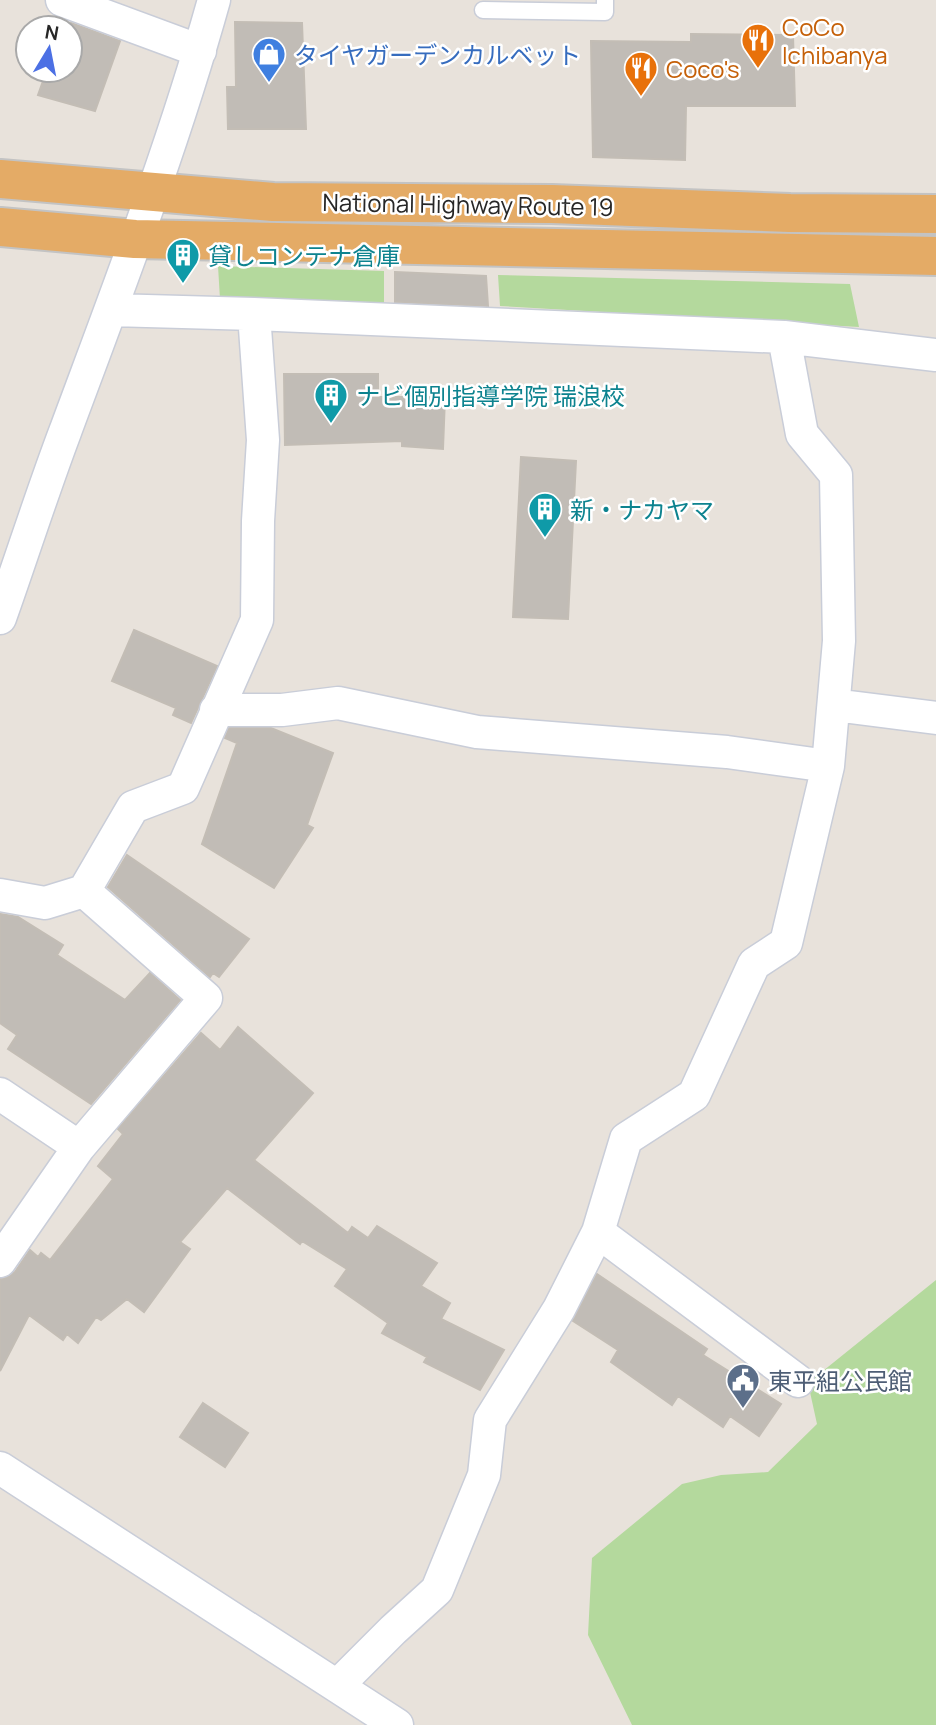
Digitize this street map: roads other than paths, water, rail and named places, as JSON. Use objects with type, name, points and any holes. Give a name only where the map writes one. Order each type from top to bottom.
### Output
[{"type":"highway","name":"National Highway Route 19","points":[[0,179],[273,202],[552,204],[790,213],[936,214]]},
{"type":"highway","name":"National Highway Route 19","points":[[0,227],[135,239],[936,256]]},
{"type":"street","points":[[62,0],[200,51]]},
{"type":"street","points":[[0,618],[153,193],[214,0]]},
{"type":"street","points":[[111,310],[784,337],[936,355]]},
{"type":"street","points":[[0,895],[45,903],[84,891],[134,807],[183,788],[257,620],[258,521],[263,440],[254,314]]},
{"type":"street","points":[[337,1686],[437,1590],[484,1475],[490,1420],[559,1309],[598,1232],[626,1139],[694,1095],[754,964],[786,943],[828,766],[839,641],[836,475],[802,434],[784,337]]},
{"type":"street","points":[[216,710],[282,710],[338,703],[477,732],[727,752],[828,766]]},
{"type":"street","points":[[834,705],[936,718]]},
{"type":"street","points":[[0,1261],[79,1147],[206,998],[84,891]]},
{"type":"street","points":[[0,1094],[79,1147]]},
{"type":"street","points":[[598,1232],[797,1381]]},
{"type":"street","points":[[0,1468],[397,1725]]},
{"type":"lane","points":[[483,10],[605,12],[605,0]]},
{"type":"place","name":"CoCo Ichibanya","points":[[758,70]]},
{"type":"place","name":"タイヤガーデンカルベット","points":[[269,84]]},
{"type":"place","name":"Coco's","points":[[641,98]]},
{"type":"place","name":"貸しコンテナ倉庫","points":[[183,285]]},
{"type":"place","name":"ナビ個別指導学院 瑞浪校","points":[[331,425]]},
{"type":"place","name":"新・ナカヤマ","points":[[545,539]]},
{"type":"place","name":"東平組公民館","points":[[743,1410]]}]
